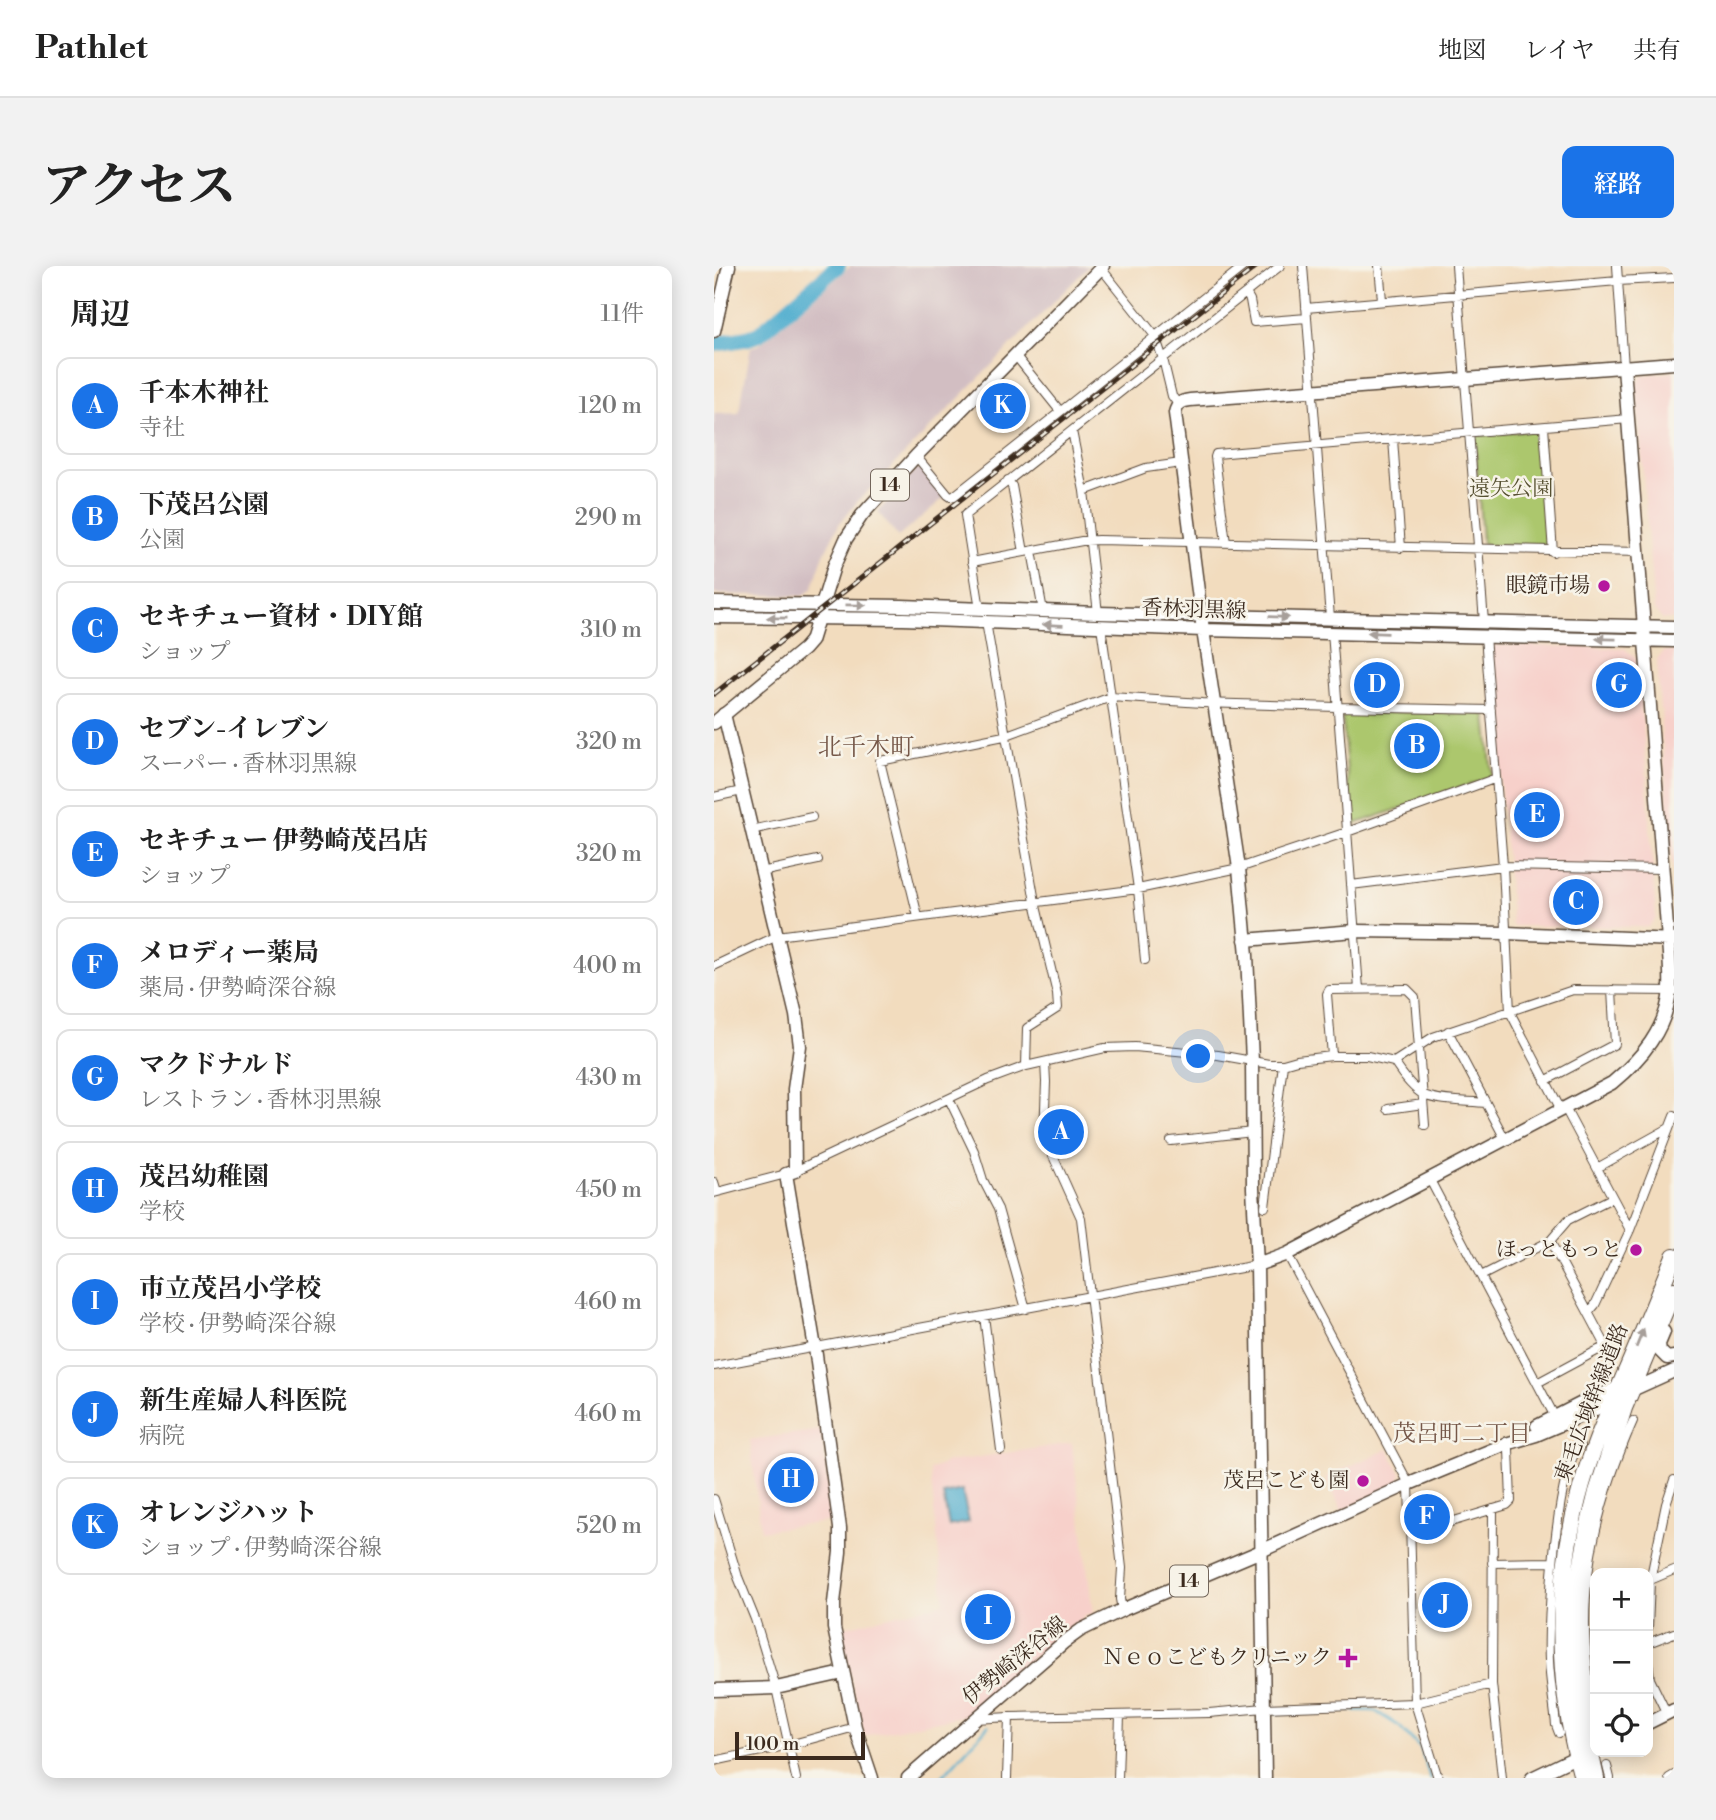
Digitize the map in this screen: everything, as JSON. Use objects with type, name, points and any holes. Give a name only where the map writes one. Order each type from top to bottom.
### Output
[{"type":"highway","name":"東毛広域幹線道路","points":[[1582,1778],[1587,1752],[1577,1660],[1581,1626],[1580,1575],[1588,1528],[1597,1492],[1614,1452],[1624,1408],[1625,1389],[1674,1255]]},
{"type":"highway","name":"東毛広域幹線道路","points":[[1601,1772],[1587,1752],[1566,1708],[1561,1656],[1565,1564],[1573,1516],[1590,1458],[1674,1290]]},
{"type":"street","points":[[714,331],[719,286],[729,266]]},
{"type":"street","points":[[916,456],[951,497],[1244,266]]},
{"type":"street","points":[[980,609],[965,515],[1280,266]]},
{"type":"street","points":[[1303,266],[1359,989]]},
{"type":"street","points":[[1379,266],[1382,300]]},
{"type":"street","points":[[1456,266],[1484,622]]},
{"type":"street","points":[[714,1366],[1257,1265],[1287,1254],[1612,1083],[1639,1058],[1658,1032],[1672,991],[1671,940],[1662,869],[1617,266]]},
{"type":"street","points":[[1102,267],[1155,336],[1172,396],[1178,404]]},
{"type":"street","name":"14","points":[[719,718],[811,641],[834,566],[862,514],[1102,267]]},
{"type":"street","points":[[1306,307],[1674,278]]},
{"type":"street","points":[[1246,293],[1254,322],[1307,318]]},
{"type":"street","points":[[1015,355],[1060,411]]},
{"type":"street","points":[[1178,404],[1190,400],[1674,363]]},
{"type":"street","points":[[1178,404],[1175,413],[1181,463],[1239,868],[1245,940],[1252,1061],[1257,1265],[1265,1778]]},
{"type":"street","points":[[1226,544],[1216,453],[1629,419]]},
{"type":"street","points":[[1544,427],[1553,552]]},
{"type":"street","points":[[1072,431],[1084,491],[1138,889],[1145,960]]},
{"type":"street","points":[[1393,439],[1401,548]]},
{"type":"street","points":[[1084,491],[1146,468],[1181,463]]},
{"type":"street","points":[[1008,480],[1012,486],[1043,611]]},
{"type":"street","points":[[972,562],[1089,540],[1639,552]]},
{"type":"street","name":"香林羽黒線","points":[[714,603],[1043,611],[1100,620],[1203,630],[1484,622],[1674,627]]},
{"type":"street","name":"香林羽黒線","points":[[714,617],[986,622],[1201,615],[1485,636],[1674,641]]},
{"type":"street","points":[[986,622],[1035,902],[1057,994],[1058,1008],[1027,1028],[1026,1066]]},
{"type":"street","points":[[1485,636],[1503,866],[1510,1012],[1545,1080],[1630,1230]]},
{"type":"street","points":[[918,917],[880,761],[1004,736],[1111,697],[1214,703],[1491,710]]},
{"type":"street","points":[[719,718],[742,791],[796,1015],[800,1046],[794,1089],[790,1172],[840,1528],[834,1628],[855,1727],[872,1778]]},
{"type":"street","points":[[714,965],[777,936],[1138,889],[1239,868],[1496,779]]},
{"type":"street","points":[[714,797],[742,791]]},
{"type":"street","points":[[751,830],[811,817]]},
{"type":"street","points":[[761,872],[818,860]]},
{"type":"street","points":[[1351,885],[1503,866],[1662,869]]},
{"type":"street","points":[[1245,940],[1355,931],[1507,933],[1671,940]]},
{"type":"street","points":[[1332,1056],[1327,994],[1329,990],[1407,989],[1415,997],[1425,1125]]},
{"type":"street","points":[[1394,1062],[1433,1037],[1573,990],[1672,991]]},
{"type":"street","points":[[1545,1080],[1615,1044],[1612,990]]},
{"type":"street","points":[[1448,1031],[1505,1139]]},
{"type":"street","points":[[714,1182],[715,1193],[790,1172],[988,1080],[1026,1066],[1105,1048],[1135,1047],[1283,1064],[1332,1056],[1367,1056],[1394,1062],[1423,1094],[1441,1099],[1486,1103]]},
{"type":"street","points":[[1045,1062],[1044,1136],[1081,1218],[1122,1568],[1122,1610]]},
{"type":"street","points":[[1265,1207],[1283,1064]]},
{"type":"street","points":[[949,1099],[998,1209],[1026,1309]]},
{"type":"street","points":[[1388,1109],[1423,1104]]},
{"type":"street","points":[[1589,1312],[1595,1305],[1630,1230],[1672,1129],[1674,1116]]},
{"type":"street","points":[[1597,1168],[1672,1129]]},
{"type":"street","points":[[1171,1142],[1252,1132]]},
{"type":"street","points":[[1430,1180],[1555,1417]]},
{"type":"street","points":[[1481,1276],[1550,1241],[1568,1220],[1612,1198]]},
{"type":"street","points":[[1537,1383],[1602,1348],[1604,1342],[1550,1241]]},
{"type":"street","points":[[1287,1254],[1409,1484],[1415,1703],[1438,1778]]},
{"type":"street","points":[[1674,1305],[1659,1347],[1662,1355],[1674,1360]]},
{"type":"street","points":[[984,1317],[1001,1450]]},
{"type":"street","points":[[1625,1389],[1674,1360]]},
{"type":"street","points":[[1625,1389],[1674,1371]]},
{"type":"street","name":"伊勢崎深谷線","points":[[1506,1444],[1582,1403],[1625,1389]]},
{"type":"street","name":"伊勢崎深谷線","points":[[908,1778],[973,1719],[1081,1630],[1409,1484],[1506,1444],[1536,1435],[1625,1389]]},
{"type":"street","points":[[1593,1568],[1597,1526],[1614,1452],[1633,1422]]},
{"type":"street","points":[[1411,1534],[1507,1505],[1510,1502],[1509,1449],[1506,1444]]},
{"type":"street","points":[[1559,1733],[1549,1661],[1548,1625],[1553,1562],[1565,1485],[1574,1455],[1580,1446]]},
{"type":"street","points":[[1652,1568],[1674,1480]]},
{"type":"street","points":[[714,1499],[776,1688],[796,1778]]},
{"type":"street","points":[[1493,1509],[1492,1684],[1502,1778]]},
{"type":"street","points":[[1557,1534],[1573,1516]]},
{"type":"street","points":[[1492,1563],[1553,1562]]},
{"type":"street","points":[[1653,1579],[1674,1570]]},
{"type":"street","points":[[1590,1585],[1581,1626],[1590,1694]]},
{"type":"street","points":[[1653,1641],[1674,1633]]},
{"type":"street","points":[[714,1690],[776,1688],[843,1673]]},
{"type":"street","points":[[973,1719],[1209,1713],[1264,1708],[1415,1703],[1492,1684]]},
{"type":"street","points":[[1653,1684],[1670,1712],[1653,1720]]},
{"type":"street","points":[[1552,1690],[1566,1708]]},
{"type":"street","points":[[1118,1778],[1120,1715]]},
{"type":"street","points":[[1007,1778],[1009,1717]]},
{"type":"street","points":[[714,1761],[855,1727]]},
{"type":"street","points":[[1532,1778],[1587,1752]]},
{"type":"street","points":[[1601,1772],[1610,1778]]},
{"type":"street","points":[[1669,1778],[1674,1775]]},
{"type":"shaded area","points":[[851,266],[1089,266],[858,501],[839,524],[824,554],[812,589],[803,596],[714,594],[714,414],[739,413],[751,347],[759,345]]},
{"type":"shaded area","points":[[1674,372],[1674,619],[1662,619],[1654,610],[1636,385],[1643,375]]},
{"type":"shaded area","points":[[922,467],[945,497],[898,537],[878,512],[915,470]]},
{"type":"shaded area","points":[[1493,645],[1624,648],[1637,659],[1656,918],[1648,927],[1512,924],[1489,649]]},
{"type":"shaded area","points":[[1665,651],[1674,651],[1674,873],[1657,659]]},
{"type":"shaded area","points":[[821,1430],[833,1521],[761,1531],[750,1440]]},
{"type":"shaded area","points":[[1072,1443],[1093,1615],[1087,1615],[1043,1649],[968,1715],[864,1736],[840,1628],[944,1603],[930,1470],[948,1462]]},
{"type":"shaded area","name":"茂呂こども園","points":[[1388,1449],[1401,1474],[1398,1485],[1342,1511],[1326,1477]]},
{"type":"green space","name":"遠矢公園","points":[[1538,430],[1541,433],[1548,544],[1485,545],[1482,541],[1475,438],[1478,435]]},
{"type":"green space","points":[[1346,711],[1483,714],[1486,716],[1492,775],[1352,825],[1342,715]]},
{"type":"water","points":[[962,1490],[969,1522],[949,1526],[943,1494]]},
{"type":"waterway","points":[[714,344],[759,334],[838,266]]},
{"type":"waterway","points":[[1270,1713],[1375,1711],[1399,1726],[1421,1749],[1430,1778]]},
{"type":"waterway","points":[[941,1778],[988,1726]]},
{"type":"railway","points":[[714,694],[1257,266]]},
{"type":"place","name":"オレンジハット","points":[[1003,406]]},
{"type":"place","name":"眼鏡市場","points":[[1604,586]]},
{"type":"place","name":"セブン-イレブン","points":[[1377,685]]},
{"type":"place","name":"マクドナルド","points":[[1619,685]]},
{"type":"place","name":"下茂呂公園","points":[[1417,746]]},
{"type":"place","name":"セキチュー 伊勢崎茂呂店","points":[[1537,815]]},
{"type":"place","name":"セキチュー資材・DIY館","points":[[1576,902]]},
{"type":"place","name":"千本木神社","points":[[1061,1132]]},
{"type":"place","name":"ほっともっと","points":[[1636,1250]]},
{"type":"place","name":"茂呂幼稚園","points":[[791,1480]]},
{"type":"place","name":"茂呂こども園","points":[[1363,1481]]},
{"type":"place","name":"メロディー薬局","points":[[1427,1517]]},
{"type":"place","name":"新生産婦人科医院","points":[[1445,1605]]},
{"type":"place","name":"市立茂呂小学校","points":[[988,1617]]},
{"type":"place","name":"Ｎｅｏこどもクリニック","points":[[1348,1658]]},
{"type":"district","name":"北千木町","points":[[866,748]]},
{"type":"district","name":"茂呂町二丁目","points":[[1462,1434]]}]
